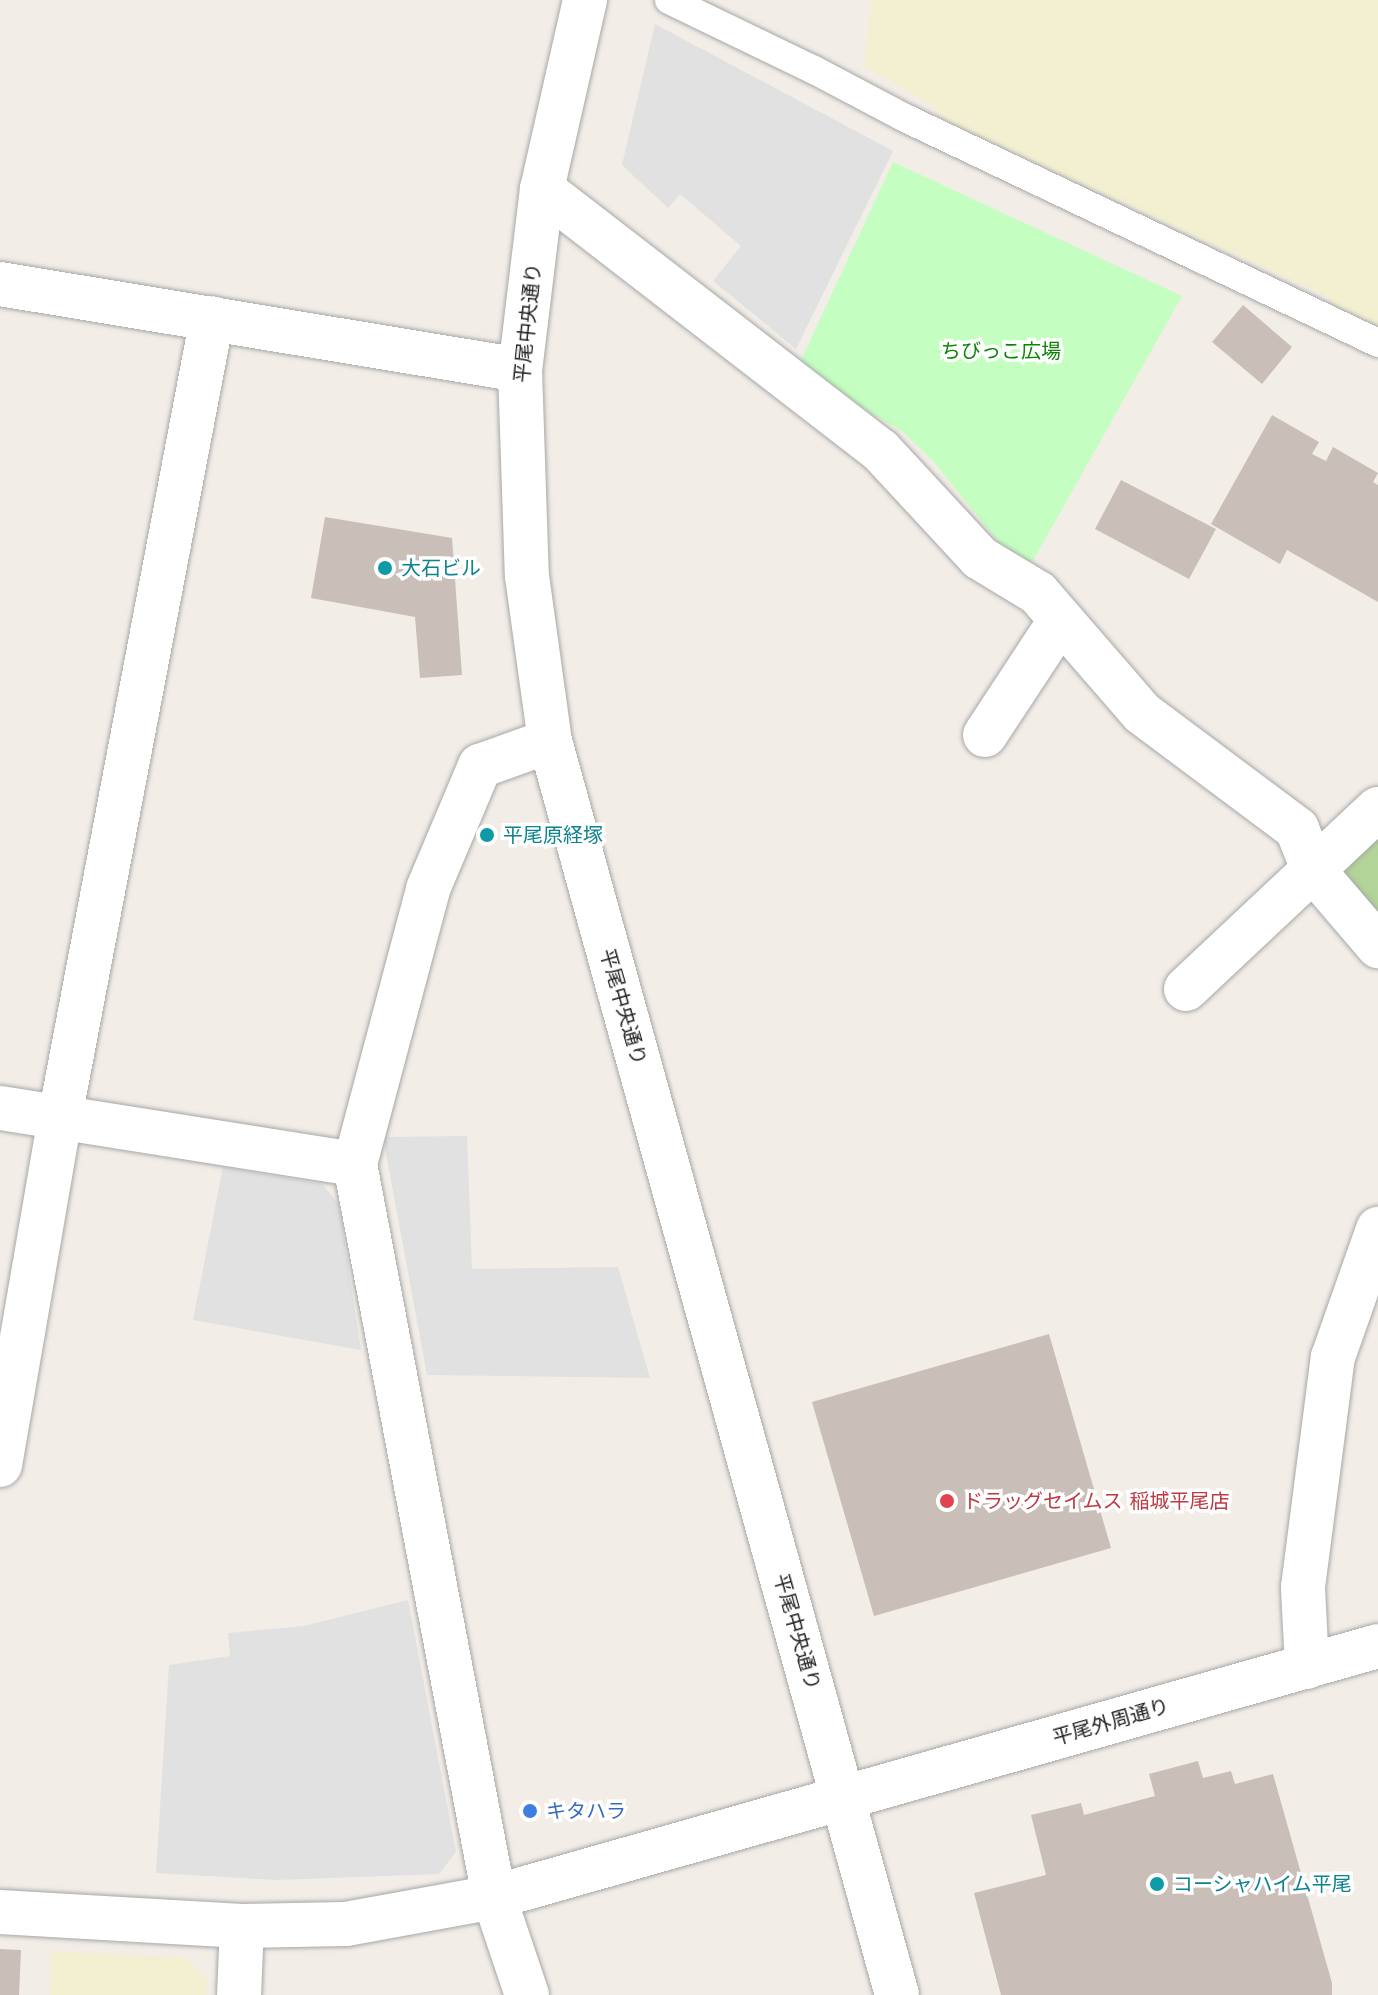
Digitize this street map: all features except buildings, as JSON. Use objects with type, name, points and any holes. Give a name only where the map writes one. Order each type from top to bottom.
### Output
[{"type":"street","name":"平尾中央通り","points":[[585,0],[542,189],[520,370],[527,576],[550,741],[897,1995]]},
{"type":"street","points":[[542,189],[880,450],[980,558],[1038,593],[1142,713],[1297,829],[1314,871],[1378,946]]},
{"type":"street","points":[[0,284],[520,370]]},
{"type":"street","points":[[0,1465],[60,1117],[212,318]]},
{"type":"street","points":[[985,735],[1060,621]]},
{"type":"street","points":[[527,1995],[494,1897],[355,1164],[428,889],[480,766],[550,741]]},
{"type":"street","points":[[1186,989],[1378,809]]},
{"type":"street","points":[[0,1108],[355,1164]]},
{"type":"street","points":[[1307,1667],[1303,1587],[1317,1505],[1333,1357],[1378,1229]]},
{"type":"street","name":"平尾外周通り","points":[[0,1912],[242,1926],[346,1924],[494,1897],[1378,1646]]},
{"type":"street","points":[[239,1995],[242,1926]]},
{"type":"lane","points":[[669,0],[903,117],[1378,343]]},
{"type":"shaded area","points":[[871,0],[1378,0],[1378,330],[1336,308],[1330,298],[945,121],[935,107],[864,66]]},
{"type":"shaded area","points":[[655,24],[893,151],[796,349],[713,281],[741,246],[680,194],[668,208],[622,165]]},
{"type":"shaded area","points":[[467,1136],[472,1269],[618,1267],[650,1378],[427,1375],[383,1137]]},
{"type":"shaded area","points":[[223,1167],[322,1184],[339,1204],[361,1350],[193,1320]]},
{"type":"shaded area","points":[[408,1600],[456,1852],[439,1874],[276,1880],[156,1873],[169,1665],[230,1656],[228,1633],[304,1626]]},
{"type":"shaded area","points":[[51,1951],[186,1958],[207,1978],[207,1995],[50,1995]]},
{"type":"green space","name":"ちびっこ広場","points":[[893,162],[1182,296],[1030,566],[1004,549],[933,461],[902,431],[796,371]]},
{"type":"green space","points":[[1378,837],[1378,919],[1342,874]]},
{"type":"place","name":"大石ビル","points":[[385,568]]},
{"type":"place","name":"平尾原経塚","points":[[487,835]]},
{"type":"place","name":"ドラッグセイムス 稲城平尾店","points":[[947,1501]]},
{"type":"place","name":"キタハラ","points":[[530,1811]]},
{"type":"place","name":"コーシャハイム平尾","points":[[1157,1884]]}]
